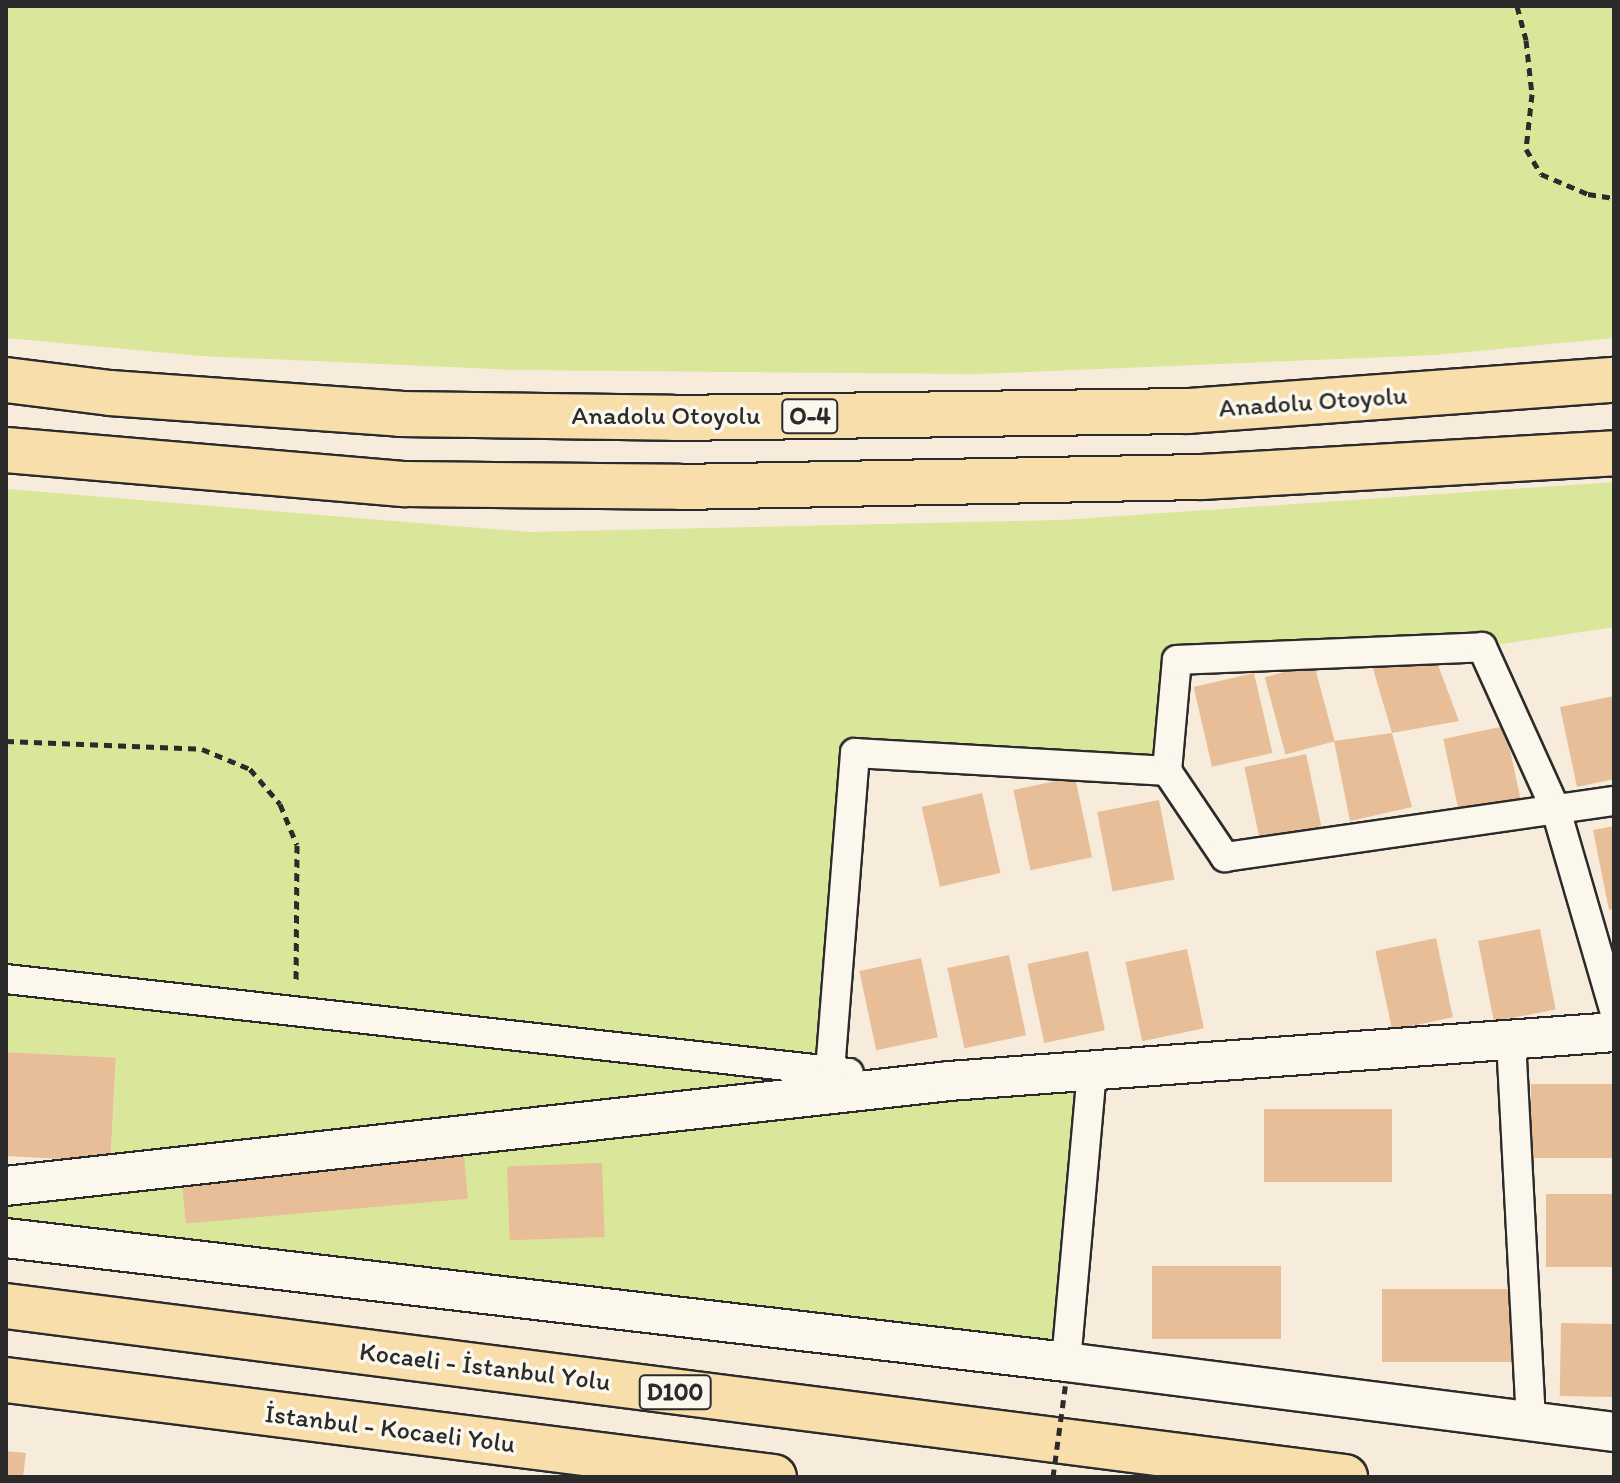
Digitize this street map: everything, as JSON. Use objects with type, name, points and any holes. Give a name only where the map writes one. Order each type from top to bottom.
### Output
[{"type":"highway","name":"Anadolu Otoyolu","points":[[6,380],[110,393],[400,414],[673,418],[1188,411],[1614,380]]},
{"type":"highway","points":[[6,450],[406,484],[665,487],[1202,477],[1614,453]]},
{"type":"highway","name":"Kocaeli - İstanbul Yolu","points":[[6,1306],[1345,1477]]},
{"type":"highway","name":"İstanbul - Kocaeli Yolu","points":[[6,1380],[774,1477]]},
{"type":"main road","points":[[6,1186],[949,1081],[1092,1073],[1614,1032]]},
{"type":"main road","points":[[6,1238],[1066,1372],[1531,1420],[1614,1432]]},
{"type":"street","points":[[1614,801],[1556,810],[1225,857],[1167,771],[1177,660],[1482,647],[1556,810],[1614,1010]]},
{"type":"street","points":[[830,1071],[855,753],[1167,771]]},
{"type":"street","points":[[6,979],[295,1014],[949,1081]]},
{"type":"street","points":[[1511,1040],[1531,1420]]},
{"type":"street","points":[[1066,1372],[1092,1073]]},
{"type":"path","points":[[1517,6],[1526,40],[1532,94],[1526,149],[1541,174],[1588,194],[1614,198]]},
{"type":"path","points":[[6,741],[202,749],[250,769],[280,804],[297,845],[295,1014]]},
{"type":"path","points":[[1053,1477],[1066,1372]]},
{"type":"green space","points":[[6,6],[1614,6],[1614,338],[1436,355],[977,374],[514,370],[201,356],[6,338]]},
{"type":"green space","points":[[1614,482],[1614,627],[1482,647],[1177,660],[1167,771],[855,753],[830,1071],[949,1081],[1092,1073],[1066,1362],[6,1238],[6,1186],[110,1174],[116,1058],[6,1052],[6,489],[529,532],[1062,520]]},
{"type":"building","points":[[1432,649],[1459,721],[1392,733],[1368,652]]},
{"type":"building","points":[[1314,664],[1335,741],[1285,754],[1265,677]]},
{"type":"building","points":[[1254,673],[1272,753],[1212,767],[1194,687]]},
{"type":"building","points":[[1614,696],[1614,779],[1577,787],[1560,707]]},
{"type":"building","points":[[1505,726],[1522,806],[1460,819],[1443,739]]},
{"type":"building","points":[[1392,733],[1412,807],[1350,821],[1334,741]]},
{"type":"building","points":[[1306,754],[1323,833],[1261,846],[1244,767]]},
{"type":"building","points":[[1075,777],[1092,857],[1030,870],[1013,790]]},
{"type":"building","points":[[982,793],[1000,873],[940,887],[922,807]]},
{"type":"building","points":[[1159,800],[1174,880],[1113,892],[1097,812]]},
{"type":"building","points":[[1614,826],[1614,909],[1609,910],[1593,830]]},
{"type":"building","points":[[1540,929],[1556,1009],[1494,1022],[1478,941]]},
{"type":"building","points":[[1436,938],[1453,1017],[1392,1030],[1375,951]]},
{"type":"building","points":[[1187,949],[1204,1028],[1142,1041],[1125,962]]},
{"type":"building","points":[[1088,951],[1105,1030],[1044,1043],[1027,964]]},
{"type":"building","points":[[1009,955],[1026,1035],[964,1048],[947,968]]},
{"type":"building","points":[[921,958],[938,1037],[876,1050],[859,971]]},
{"type":"building","points":[[6,1052],[116,1058],[110,1162],[6,1156]]},
{"type":"building","points":[[1531,1084],[1614,1084],[1614,1158],[1531,1158]]},
{"type":"building","points":[[1264,1109],[1392,1109],[1392,1182],[1264,1182]]},
{"type":"building","points":[[464,1156],[468,1199],[186,1224],[182,1181]]},
{"type":"building","points":[[602,1163],[605,1237],[510,1240],[507,1166]]},
{"type":"building","points":[[1546,1194],[1614,1194],[1614,1267],[1546,1267]]},
{"type":"building","points":[[1152,1266],[1281,1266],[1281,1339],[1152,1339]]},
{"type":"building","points":[[1382,1289],[1511,1289],[1511,1362],[1382,1362]]},
{"type":"building","points":[[1561,1323],[1614,1324],[1613,1397],[1560,1396]]},
{"type":"building","points":[[6,1451],[26,1453],[23,1477],[6,1477]]}]
